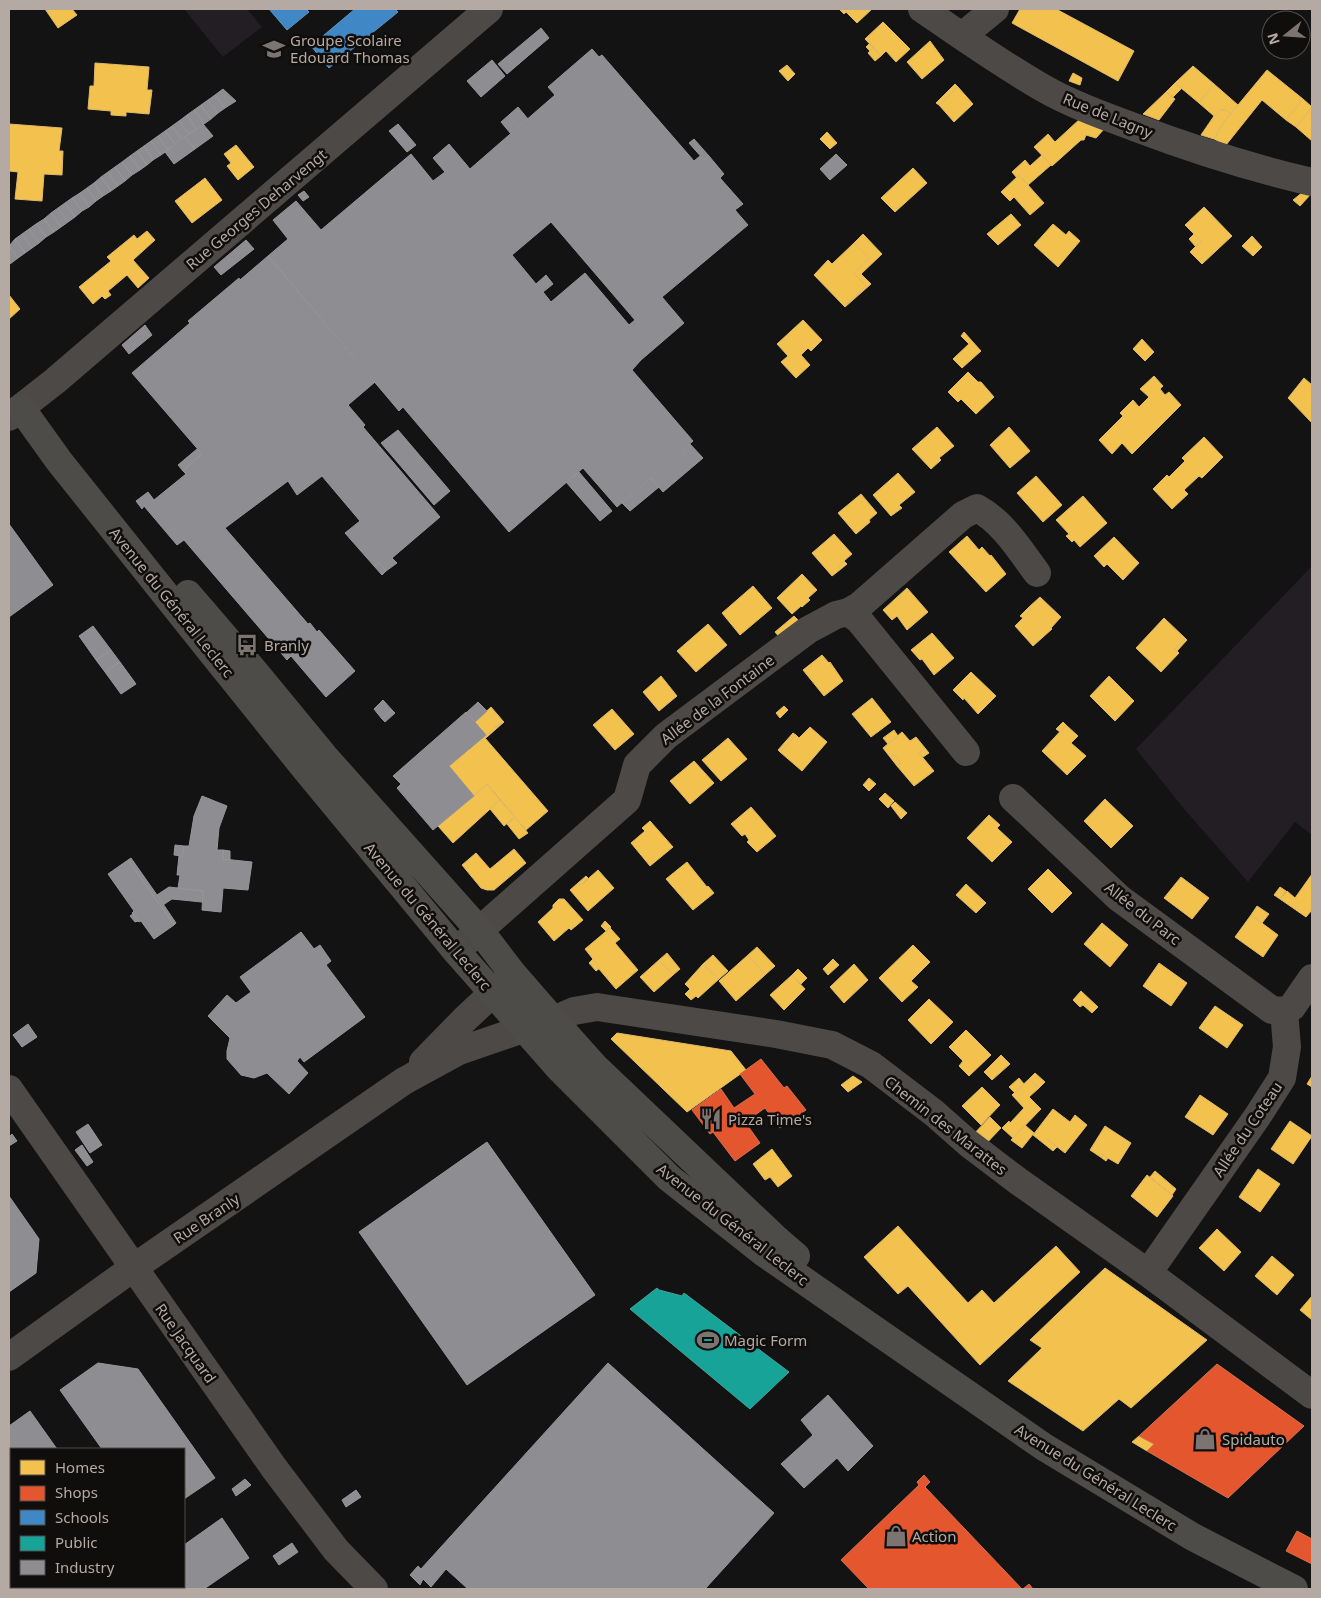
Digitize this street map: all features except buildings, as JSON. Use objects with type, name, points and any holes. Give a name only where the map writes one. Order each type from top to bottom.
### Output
[{"type":"main road","name":"Avenue du Général Leclerc","points":[[13,406],[65,452],[249,664],[324,756],[480,931],[513,974],[596,1068],[774,1237],[907,1352]]},
{"type":"main road","name":"Avenue du Général Leclerc","points":[[13,406],[307,771],[456,951],[559,1068],[669,1178],[764,1253],[1044,1447],[1193,1537],[1294,1589]]},
{"type":"street","name":"Rue Georges Deharvengt","points":[[13,406],[55,381],[489,9]]},
{"type":"street","name":"Rue de Lagny","points":[[922,9],[973,45],[1044,88],[1109,118],[1167,140],[1268,172],[1312,182]]},
{"type":"street","points":[[962,36],[995,9]]},
{"type":"street","name":"Allée de la Fontaine","points":[[456,951],[627,800],[638,765],[666,736],[808,630],[836,615],[848,612],[859,606],[963,515],[977,508],[987,514],[1003,528],[1037,573]]},
{"type":"street","points":[[848,612],[859,620],[966,752]]},
{"type":"street","name":"Allée du Parc","points":[[1013,798],[1119,898],[1272,1010],[1284,1011]]},
{"type":"street","name":"Rue Branly","points":[[404,1081],[465,1018],[513,974]]},
{"type":"street","points":[[1284,1011],[1292,1006],[1312,978]]},
{"type":"street","name":"Chemin des Marattes","points":[[523,1029],[574,1011],[598,1007],[776,1034],[832,1045],[871,1065],[934,1113],[968,1144],[1148,1273],[1312,1395]]},
{"type":"street","name":"Allée du Coteau","points":[[1148,1273],[1282,1078],[1287,1046],[1284,1011]]},
{"type":"street","name":"Rue Branly","points":[[9,1357],[404,1081],[459,1051],[523,1029]]},
{"type":"street","name":"Rue Jacquard","points":[[9,1089],[304,1509],[336,1550],[374,1589]]},
{"type":"shaded area","points":[[184,9],[247,9],[262,27],[223,57]]},
{"type":"shaded area","points":[[1312,566],[1312,835],[1295,822],[1248,882],[1185,810],[1136,749]]},
{"type":"place","name":"Groupe Scolaire Edouard Thomas","points":[[274,49]]},
{"type":"place","name":"Branly","points":[[247,645]]},
{"type":"place","name":"Pizza Time's","points":[[711,1119]]},
{"type":"place","name":"Magic Form","points":[[708,1340]]},
{"type":"place","name":"Spidauto","points":[[1205,1439]]},
{"type":"place","name":"Action","points":[[896,1536]]}]
